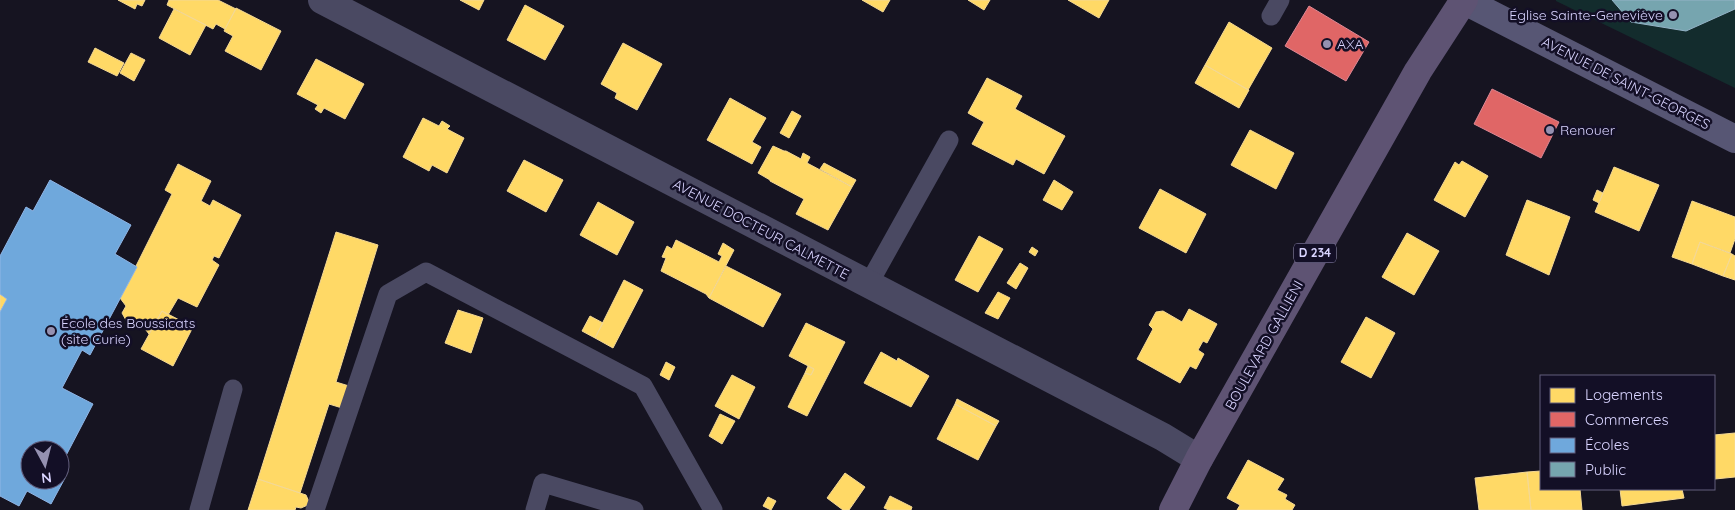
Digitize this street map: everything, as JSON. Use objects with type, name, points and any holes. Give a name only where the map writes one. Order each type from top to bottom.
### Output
[{"type":"main road","name":"AVENUE DE SAINT-GEORGES","points":[[1464,0],[1732,132]]},
{"type":"main road","name":"BOULEVARD GALLIENI","points":[[1173,510],[1199,458],[1418,72],[1464,0]]},
{"type":"street","name":"AVENUE DOCTEUR CALMETTE","points":[[322,0],[1199,458]]},
{"type":"lane","points":[[868,285],[949,140]]},
{"type":"lane","points":[[315,510],[388,294],[426,272],[643,386],[713,510]]},
{"type":"lane","points":[[199,510],[233,389]]},
{"type":"lane","points":[[535,510],[543,482],[634,510]]},
{"type":"green space","points":[[1735,0],[1735,88],[1556,1]]},
{"type":"building: Logements","points":[[118,0],[145,0],[142,6],[137,4],[135,9]]},
{"type":"building: Logements","points":[[169,0],[218,0],[236,9],[225,29],[216,24],[213,29],[167,5]]},
{"type":"building: Logements","points":[[460,0],[484,0],[479,10]]},
{"type":"building: Logements","points":[[862,0],[890,0],[883,12]]},
{"type":"building: Logements","points":[[968,0],[990,0],[984,10]]},
{"type":"building: Logements","points":[[1068,0],[1109,0],[1099,18]]},
{"type":"building: Logements","points":[[525,5],[564,26],[545,60],[507,40]]},
{"type":"building: Logements","points":[[236,8],[281,31],[261,70],[225,51],[233,36],[224,31]]},
{"type":"building: Logements","points":[[174,9],[206,25],[190,55],[159,38]]},
{"type":"building: Logements","points":[[1229,22],[1272,48],[1248,90],[1205,65]]},
{"type":"building: Logements","points":[[623,43],[662,64],[637,110],[615,98],[617,93],[601,84]]},
{"type":"building: Logements","points":[[95,48],[124,63],[117,76],[88,62]]},
{"type":"building: Logements","points":[[131,53],[145,60],[134,81],[120,73]]},
{"type":"building: Logements","points":[[316,59],[364,84],[345,119],[324,108],[321,113],[315,109],[318,105],[297,94]]},
{"type":"building: Logements","points":[[1205,65],[1249,90],[1239,108],[1195,83]]},
{"type":"building: Logements","points":[[987,78],[1022,96],[1015,109],[1065,136],[1044,174],[1016,159],[1013,165],[972,144],[984,122],[968,113]]},
{"type":"building: Logements","points":[[730,98],[766,118],[752,142],[761,147],[752,164],[707,140]]},
{"type":"building: Logements","points":[[792,111],[801,116],[789,138],[780,133]]},
{"type":"building: Logements","points":[[423,118],[439,126],[442,121],[450,126],[447,129],[464,138],[447,173],[432,165],[429,171],[403,157]]},
{"type":"building: Logements","points":[[1250,130],[1294,153],[1276,189],[1231,165]]},
{"type":"building: Logements","points":[[773,146],[801,159],[803,153],[810,157],[807,163],[852,187],[828,230],[796,214],[804,199],[758,173]]},
{"type":"building: Logements","points":[[524,160],[563,180],[546,212],[507,191]]},
{"type":"building: Logements","points":[[1462,161],[1488,176],[1465,217],[1434,200],[1455,162],[1459,165]]},
{"type":"building: Logements","points":[[824,163],[856,180],[852,187],[820,169]]},
{"type":"building: Logements","points":[[178,164],[211,181],[201,201],[210,206],[213,200],[241,215],[219,258],[214,256],[212,260],[219,265],[197,307],[178,298],[168,315],[162,311],[149,334],[138,320],[127,322],[122,313],[126,306],[120,298],[172,194],[165,190]]},
{"type":"building: Logements","points":[[1614,167],[1659,185],[1639,231],[1595,212]]},
{"type":"building: Logements","points":[[1054,180],[1073,192],[1062,210],[1043,200]]},
{"type":"building: Logements","points":[[1160,189],[1206,214],[1186,253],[1139,228]]},
{"type":"building: Logements","points":[[1597,190],[1603,193],[1599,203],[1593,200]]},
{"type":"building: Logements","points":[[1527,200],[1570,217],[1549,275],[1506,255]]},
{"type":"building: Logements","points":[[1692,201],[1735,217],[1735,239],[1730,253],[1700,242],[1692,264],[1672,257]]},
{"type":"building: Logements","points":[[598,202],[634,222],[617,255],[580,235]]},
{"type":"building: Logements","points":[[336,232],[378,245],[336,382],[349,386],[342,408],[329,404],[300,493],[258,479]]},
{"type":"building: Logements","points":[[1407,233],[1439,251],[1414,295],[1382,277]]},
{"type":"building: Logements","points":[[979,236],[1003,249],[978,292],[955,280]]},
{"type":"building: Logements","points":[[676,240],[719,262],[722,256],[718,254],[723,243],[734,250],[709,298],[706,294],[661,271],[666,258],[662,257],[667,246],[672,249]]},
{"type":"building: Logements","points":[[1700,242],[1732,254],[1723,276],[1692,264]]},
{"type":"building: Logements","points":[[1032,247],[1038,251],[1035,256],[1029,252]]},
{"type":"building: Logements","points":[[1732,254],[1735,256],[1735,280],[1723,276]]},
{"type":"building: Logements","points":[[1020,263],[1028,268],[1016,289],[1007,283]]},
{"type":"building: Logements","points":[[726,266],[781,294],[763,327],[709,298]]},
{"type":"building: Logements","points":[[624,280],[643,290],[613,348],[595,338]]},
{"type":"building: Logements","points":[[998,292],[1010,298],[998,319],[985,313]]},
{"type":"building: Logements","points":[[0,294],[7,299],[0,312]]},
{"type":"building: Logements","points":[[1189,309],[1217,324],[1207,343],[1203,341],[1198,350],[1204,354],[1196,369],[1190,366],[1180,383],[1137,359],[1153,329],[1149,325],[1156,312],[1163,311],[1182,322]]},
{"type":"building: Logements","points":[[458,310],[483,318],[471,353],[445,343]]},
{"type":"building: Logements","points":[[162,311],[193,327],[173,366],[141,349]]},
{"type":"building: Logements","points":[[590,316],[603,323],[595,338],[582,331]]},
{"type":"building: Logements","points":[[1366,317],[1395,333],[1371,378],[1341,362]]},
{"type":"building: Logements","points":[[806,323],[845,342],[807,416],[788,407],[805,373],[811,375],[814,369],[789,356]]},
{"type":"building: Logements","points":[[881,352],[897,361],[898,358],[929,376],[911,407],[864,383]]},
{"type":"building: Logements","points":[[666,362],[675,367],[669,380],[660,375]]},
{"type":"building: Logements","points":[[808,366],[814,369],[811,375],[805,373]]},
{"type":"building: Logements","points":[[732,375],[755,387],[739,419],[715,406]]},
{"type":"building: Logements","points":[[957,399],[999,421],[996,426],[955,404]]},
{"type":"building: Logements","points":[[955,404],[996,426],[978,460],[937,439]]},
{"type":"building: Logements","points":[[720,414],[735,421],[722,444],[709,436]]},
{"type":"building: Logements","points":[[1735,433],[1735,477],[1715,479],[1715,435]]},
{"type":"building: Logements","points":[[1248,460],[1284,479],[1277,490],[1287,495],[1285,499],[1295,505],[1292,510],[1237,510],[1240,505],[1227,498]]},
{"type":"building: Logements","points":[[1540,471],[1540,490],[1580,490],[1582,510],[1531,510],[1527,472]]},
{"type":"building: Logements","points":[[1527,472],[1531,510],[1479,510],[1475,478]]},
{"type":"building: Logements","points":[[845,473],[865,487],[849,510],[843,510],[827,498]]},
{"type":"building: Logements","points":[[258,479],[306,495],[310,504],[301,508],[296,507],[295,510],[248,510]]},
{"type":"building: Logements","points":[[1620,490],[1682,490],[1684,498],[1622,506]]},
{"type":"building: Logements","points":[[890,496],[912,507],[911,510],[889,510],[884,508]]},
{"type":"building: Logements","points":[[768,497],[776,501],[771,510],[763,506]]},
{"type":"building: Commerces","name":"AXA","points":[[1309,6],[1369,42],[1346,81],[1285,46]]},
{"type":"building: Commerces","points":[[1492,89],[1559,122],[1541,158],[1474,124]]},
{"type":"building: Écoles","name":"École des Boussicats (site Curie)","points":[[50,180],[131,225],[115,254],[137,267],[90,355],[82,350],[62,388],[93,404],[70,448],[70,440],[20,440],[20,490],[59,490],[51,504],[27,491],[19,506],[0,496],[0,312],[7,299],[0,294],[0,256],[26,207],[33,211]]},
{"type":"building: Public","name":"Église Sainte-Geneviève","points":[[1612,0],[1735,0],[1735,9],[1686,31],[1631,22]]},
{"type":"place","name":"Église Sainte-Geneviève","points":[[1673,15]]},
{"type":"place","name":"AXA","points":[[1327,44]]},
{"type":"place","name":"Renouer","points":[[1550,130]]},
{"type":"place","name":"École des Boussicats (site Curie)","points":[[51,331]]}]
